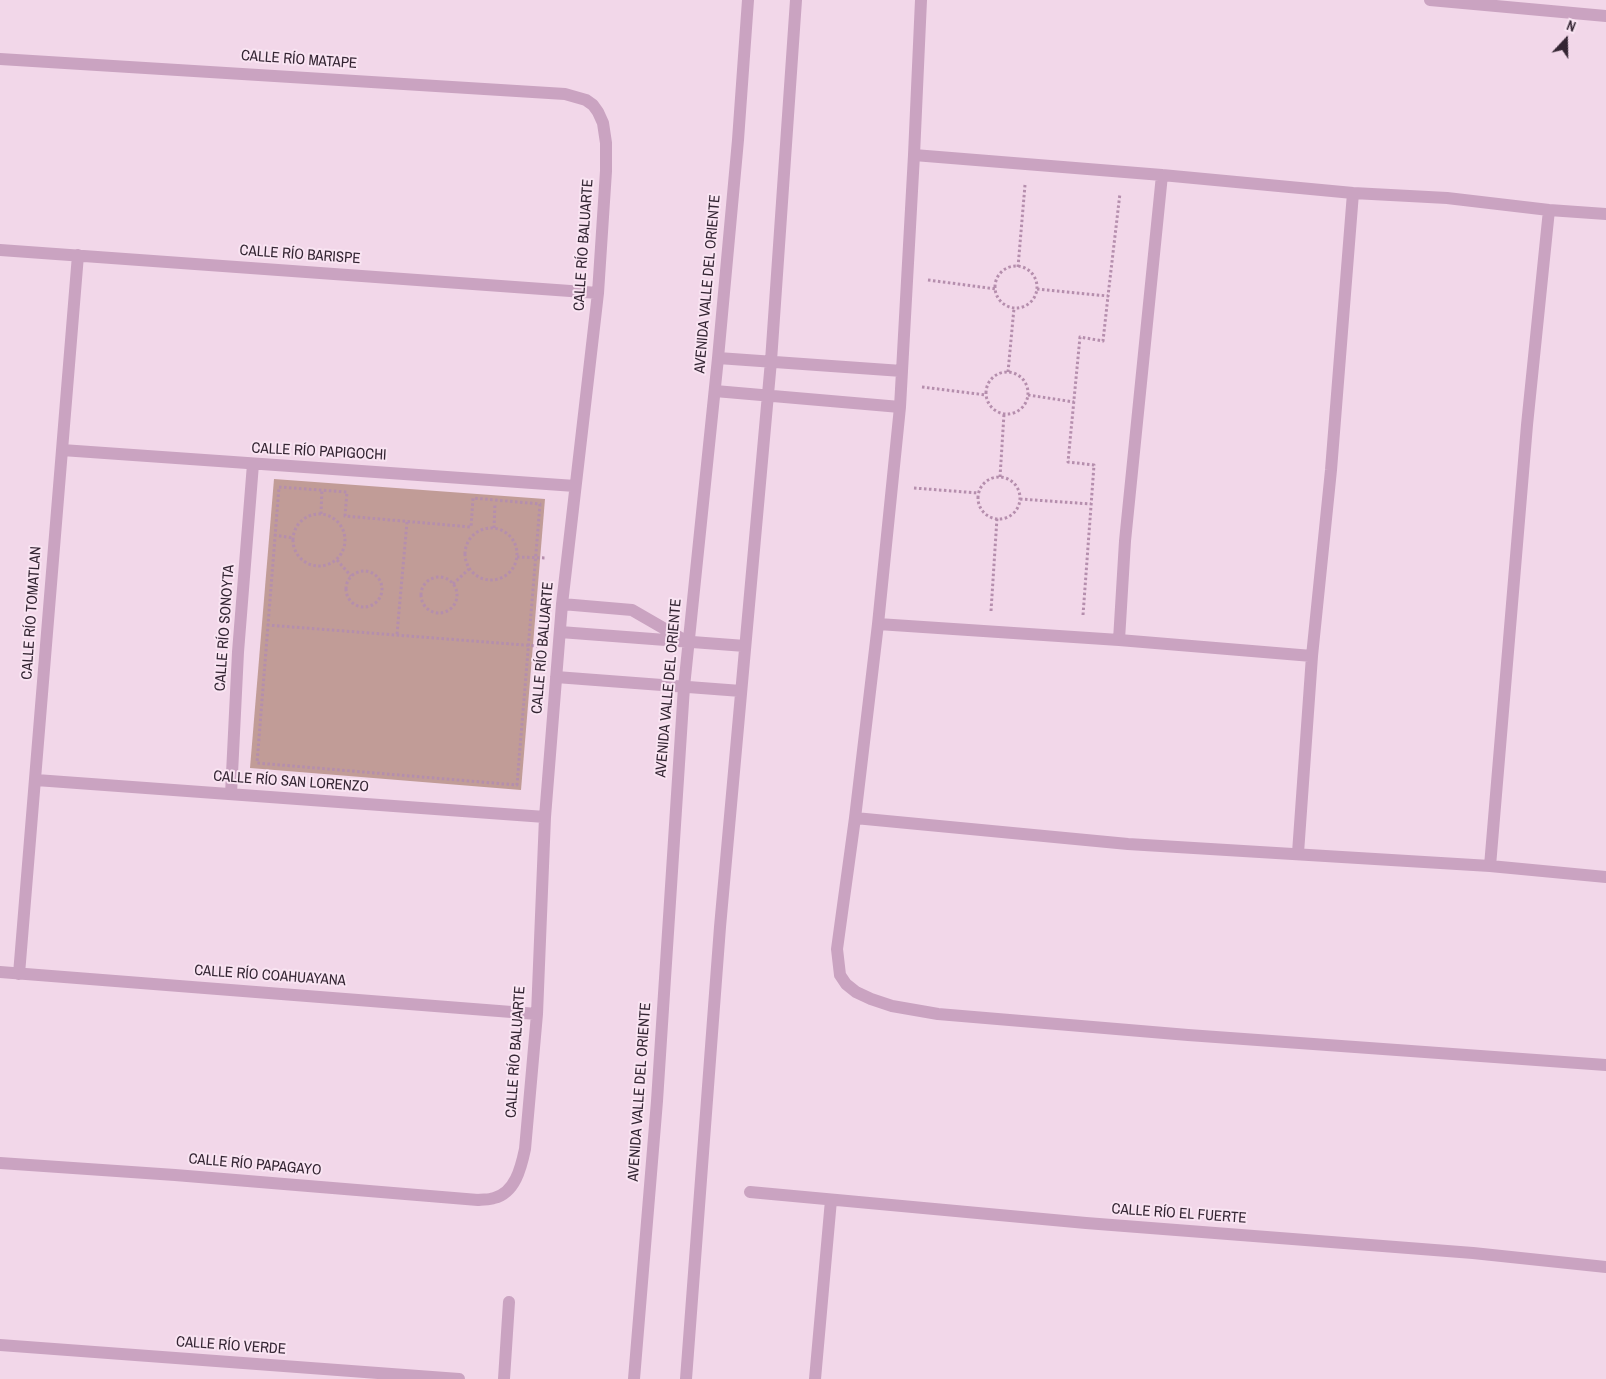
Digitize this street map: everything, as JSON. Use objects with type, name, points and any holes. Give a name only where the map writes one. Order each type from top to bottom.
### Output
[{"type":"street","name":"AVENIDA VALLE DEL ORIENTE","points":[[634,1379],[656,1101],[684,687],[718,358],[738,140],[748,0]]},
{"type":"street","points":[[686,1379],[720,927],[771,361],[796,0]]},
{"type":"street","points":[[920,0],[914,156],[900,407],[878,624],[837,949],[840,975],[846,984],[856,992],[892,1006],[938,1014],[1188,1035],[1606,1065]]},
{"type":"street","points":[[1430,0],[1606,16]]},
{"type":"street","name":"CALLE RÍO MATAPE","points":[[0,59],[565,94],[586,100],[593,105]]},
{"type":"street","name":"CALLE RÍO BALUARTE","points":[[506,1192],[515,1180],[522,1165],[525,1149],[537,1014],[545,817],[562,604],[598,293],[606,143],[603,123],[593,105]]},
{"type":"street","points":[[914,156],[1162,175],[1353,193],[1447,198],[1549,210],[1606,214]]},
{"type":"street","points":[[1119,640],[1125,540],[1162,175]]},
{"type":"street","points":[[1298,853],[1312,656],[1332,461],[1353,193]]},
{"type":"street","points":[[1490,866],[1524,464],[1549,210]]},
{"type":"street","name":"CALLE RÍO BARISPE","points":[[0,250],[598,293]]},
{"type":"street","name":"CALLE RÍO TOMATLAN","points":[[19,974],[78,255]]},
{"type":"street","points":[[718,358],[902,371]]},
{"type":"street","points":[[714,391],[900,407]]},
{"type":"street","name":"CALLE RÍO PAPIGOCHI","points":[[62,450],[575,486]]},
{"type":"street","name":"CALLE RÍO SONOYTA","points":[[231,794],[238,652],[253,464]]},
{"type":"street","points":[[562,604],[632,610],[688,642]]},
{"type":"street","points":[[878,624],[1119,640],[1312,656]]},
{"type":"street","points":[[560,632],[745,646]]},
{"type":"street","points":[[556,677],[741,691]]},
{"type":"street","name":"CALLE RÍO SAN LORENZO","points":[[36,780],[545,817]]},
{"type":"street","points":[[855,818],[1128,844],[1298,853],[1606,876]]},
{"type":"street","name":"CALLE RÍO COAHUAYANA","points":[[0,972],[537,1014]]},
{"type":"street","name":"CALLE RÍO PAPAGAYO","points":[[0,1163],[175,1175],[478,1200],[494,1198],[506,1192]]},
{"type":"street","name":"CALLE RÍO EL FUERTE","points":[[750,1192],[1086,1223],[1473,1253],[1606,1267]]},
{"type":"street","points":[[815,1379],[831,1200]]},
{"type":"street","points":[[504,1379],[509,1302]]},
{"type":"street","name":"CALLE RÍO VERDE","points":[[0,1345],[459,1379]]},
{"type":"path","points":[[1018,267],[1027,164]]},
{"type":"path","points":[[1081,638],[1094,466],[1068,462],[1080,337],[1103,341],[1123,172]]},
{"type":"path","points":[[1010,267],[1018,267],[1030,272],[1037,282],[1037,289],[1036,295],[1027,305],[1014,308],[1002,302],[996,290],[996,282],[1004,271],[1010,267]]},
{"type":"path","points":[[908,277],[996,290]]},
{"type":"path","points":[[1037,289],[1108,296]]},
{"type":"path","points":[[1008,372],[1014,308]]},
{"type":"path","points":[[1008,372],[1020,377],[1027,388],[1028,395],[1023,407],[1018,411],[1004,414],[992,408],[986,395],[989,382],[1000,373],[1008,372]]},
{"type":"path","points":[[901,385],[986,395]]},
{"type":"path","points":[[1028,395],[1074,402]]},
{"type":"path","points":[[1000,477],[1004,414]]},
{"type":"path","points":[[1000,477],[1006,478],[1016,487],[1020,499],[1018,506],[1010,516],[997,518],[984,512],[980,507],[978,493],[986,481],[1000,477]]},
{"type":"path","points":[[279,486],[347,492],[345,516],[407,522],[471,527],[473,498],[540,504],[517,784],[256,763],[279,486]]},
{"type":"path","points":[[892,487],[978,493]]},
{"type":"path","points":[[1020,499],[1091,504]]},
{"type":"path","points":[[311,515],[329,515],[342,526],[346,543],[344,551],[337,560],[324,566],[315,566],[307,564],[300,558],[295,551],[293,542],[297,525],[303,519],[311,515]]},
{"type":"path","points":[[989,632],[997,518]]},
{"type":"path","points":[[397,634],[407,522]]},
{"type":"path","points":[[492,528],[508,534],[514,540],[517,548],[517,557],[515,565],[504,578],[487,581],[478,578],[469,569],[464,556],[465,547],[475,533],[483,529],[492,528]]},
{"type":"path","points":[[517,557],[567,559]]},
{"type":"path","points":[[337,560],[351,576]]},
{"type":"path","points":[[453,584],[469,569]]},
{"type":"path","points":[[360,571],[366,571],[377,576],[382,586],[378,602],[362,607],[351,601],[346,590],[351,576],[360,571]]},
{"type":"path","points":[[441,577],[453,584],[457,598],[452,608],[442,613],[430,611],[426,608],[421,596],[424,584],[429,580],[441,577]]},
{"type":"path","points":[[241,623],[559,647]]},
{"type":"shaded area","points":[[274,479],[545,499],[521,790],[250,768]]}]
